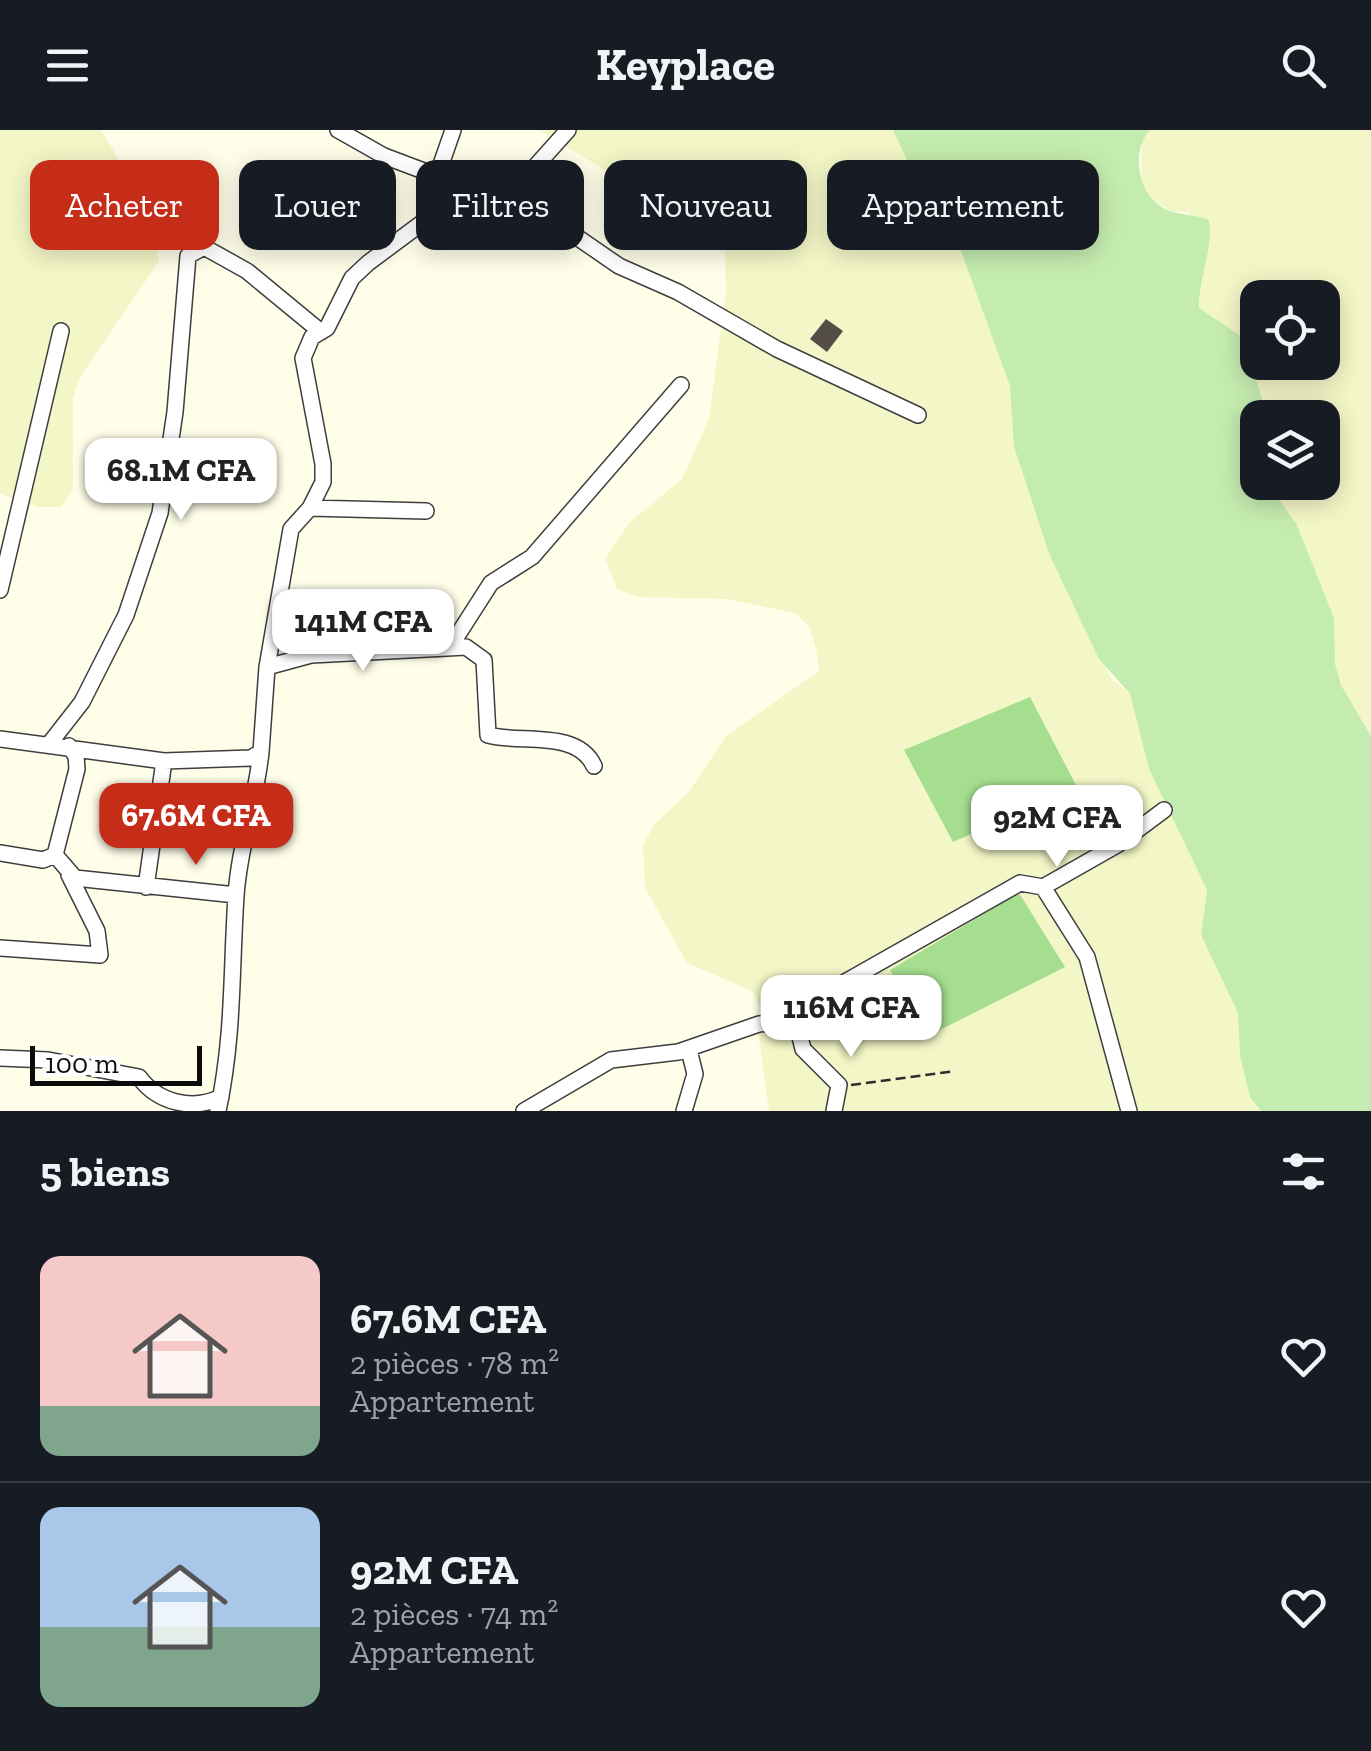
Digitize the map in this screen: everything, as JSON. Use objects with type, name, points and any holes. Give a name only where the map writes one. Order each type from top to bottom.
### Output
[{"type":"street","points":[[338,130],[384,156],[416,168]]},
{"type":"street","points":[[443,160],[453,130]]},
{"type":"street","points":[[541,160],[568,130]]},
{"type":"street","points":[[0,1058],[48,1060],[139,1078],[151,1093],[186,1110],[219,1104],[234,1024],[236,895],[261,752],[267,667],[291,528],[310,508],[322,482],[323,464],[303,358],[312,338],[327,328],[352,278],[416,228]]},
{"type":"street","points":[[584,242],[619,266],[678,292],[777,349],[918,416]]},
{"type":"street","points":[[50,742],[82,702],[126,615],[160,514],[176,412],[188,256],[204,247],[223,256],[321,332]]},
{"type":"street","points":[[0,590],[61,331]]},
{"type":"street","points":[[450,647],[490,583],[532,557],[682,386]]},
{"type":"street","points":[[310,508],[426,511]]},
{"type":"street","points":[[267,667],[311,654],[466,646],[484,660],[488,735],[562,743],[578,748],[594,766]]},
{"type":"street","points":[[0,739],[50,742],[164,761],[251,758],[261,752]]},
{"type":"street","points":[[0,948],[100,954],[97,931],[55,855],[76,768],[76,756],[69,746]]},
{"type":"street","points":[[146,887],[164,761]]},
{"type":"street","points":[[678,1052],[758,1024],[796,1021],[822,1007],[838,986],[1020,884],[1043,887],[1118,845],[1164,810]]},
{"type":"street","points":[[157,823],[182,830],[248,827]]},
{"type":"street","points":[[0,853],[43,860],[55,855]]},
{"type":"street","points":[[69,876],[236,895]]},
{"type":"street","points":[[1043,887],[1086,957],[1129,1111]]},
{"type":"street","points":[[796,1021],[803,1049],[840,1085],[834,1111]]},
{"type":"street","points":[[524,1111],[612,1060],[688,1050],[695,1074],[684,1111]]},
{"type":"path","points":[[840,1085],[955,1071]]},
{"type":"green space","points":[[0,130],[101,130],[119,160],[30,160],[30,250],[157,250],[159,261],[79,379],[73,399],[73,489],[61,507],[39,507],[0,494]]},
{"type":"green space","points":[[539,130],[893,130],[902,142],[908,160],[827,160],[827,250],[961,250],[1010,386],[1021,471],[1038,511],[1050,556],[1111,678],[1130,694],[1149,769],[1207,890],[1201,935],[1238,1013],[1240,1056],[1250,1097],[1261,1111],[769,1111],[758,1030],[763,1010],[752,991],[687,963],[645,888],[643,844],[655,824],[690,790],[726,736],[819,671],[810,628],[795,613],[727,599],[637,597],[617,589],[605,559],[630,522],[682,479],[709,419],[726,292],[725,250],[807,250],[807,160],[604,160],[604,169]]},
{"type":"green space","points":[[893,130],[1150,130],[1139,163],[1140,175],[1151,197],[1170,211],[1209,220],[1199,308],[1240,335],[1240,380],[1256,380],[1262,399],[1240,400],[1240,500],[1279,500],[1297,525],[1334,618],[1335,664],[1341,685],[1371,736],[1371,1111],[1261,1111],[1250,1097],[1240,1056],[1238,1013],[1201,935],[1207,890],[1149,769],[1130,694],[1099,659],[1050,556],[1014,447],[1010,386],[961,250],[1099,250],[1099,160],[907,160]]},
{"type":"green space","points":[[1150,130],[1371,130],[1371,736],[1341,685],[1334,664],[1334,618],[1297,525],[1279,500],[1340,500],[1340,400],[1262,400],[1256,380],[1340,380],[1340,280],[1240,280],[1240,335],[1199,308],[1204,265],[1189,212],[1170,211],[1151,199],[1141,180],[1142,139]]},
{"type":"green space","points":[[1030,697],[1077,787],[953,842],[904,750]]},
{"type":"green space","points":[[1019,893],[1065,967],[924,1038],[890,970]]},
{"type":"building","points":[[826,319],[843,331],[827,352],[810,339]]}]
